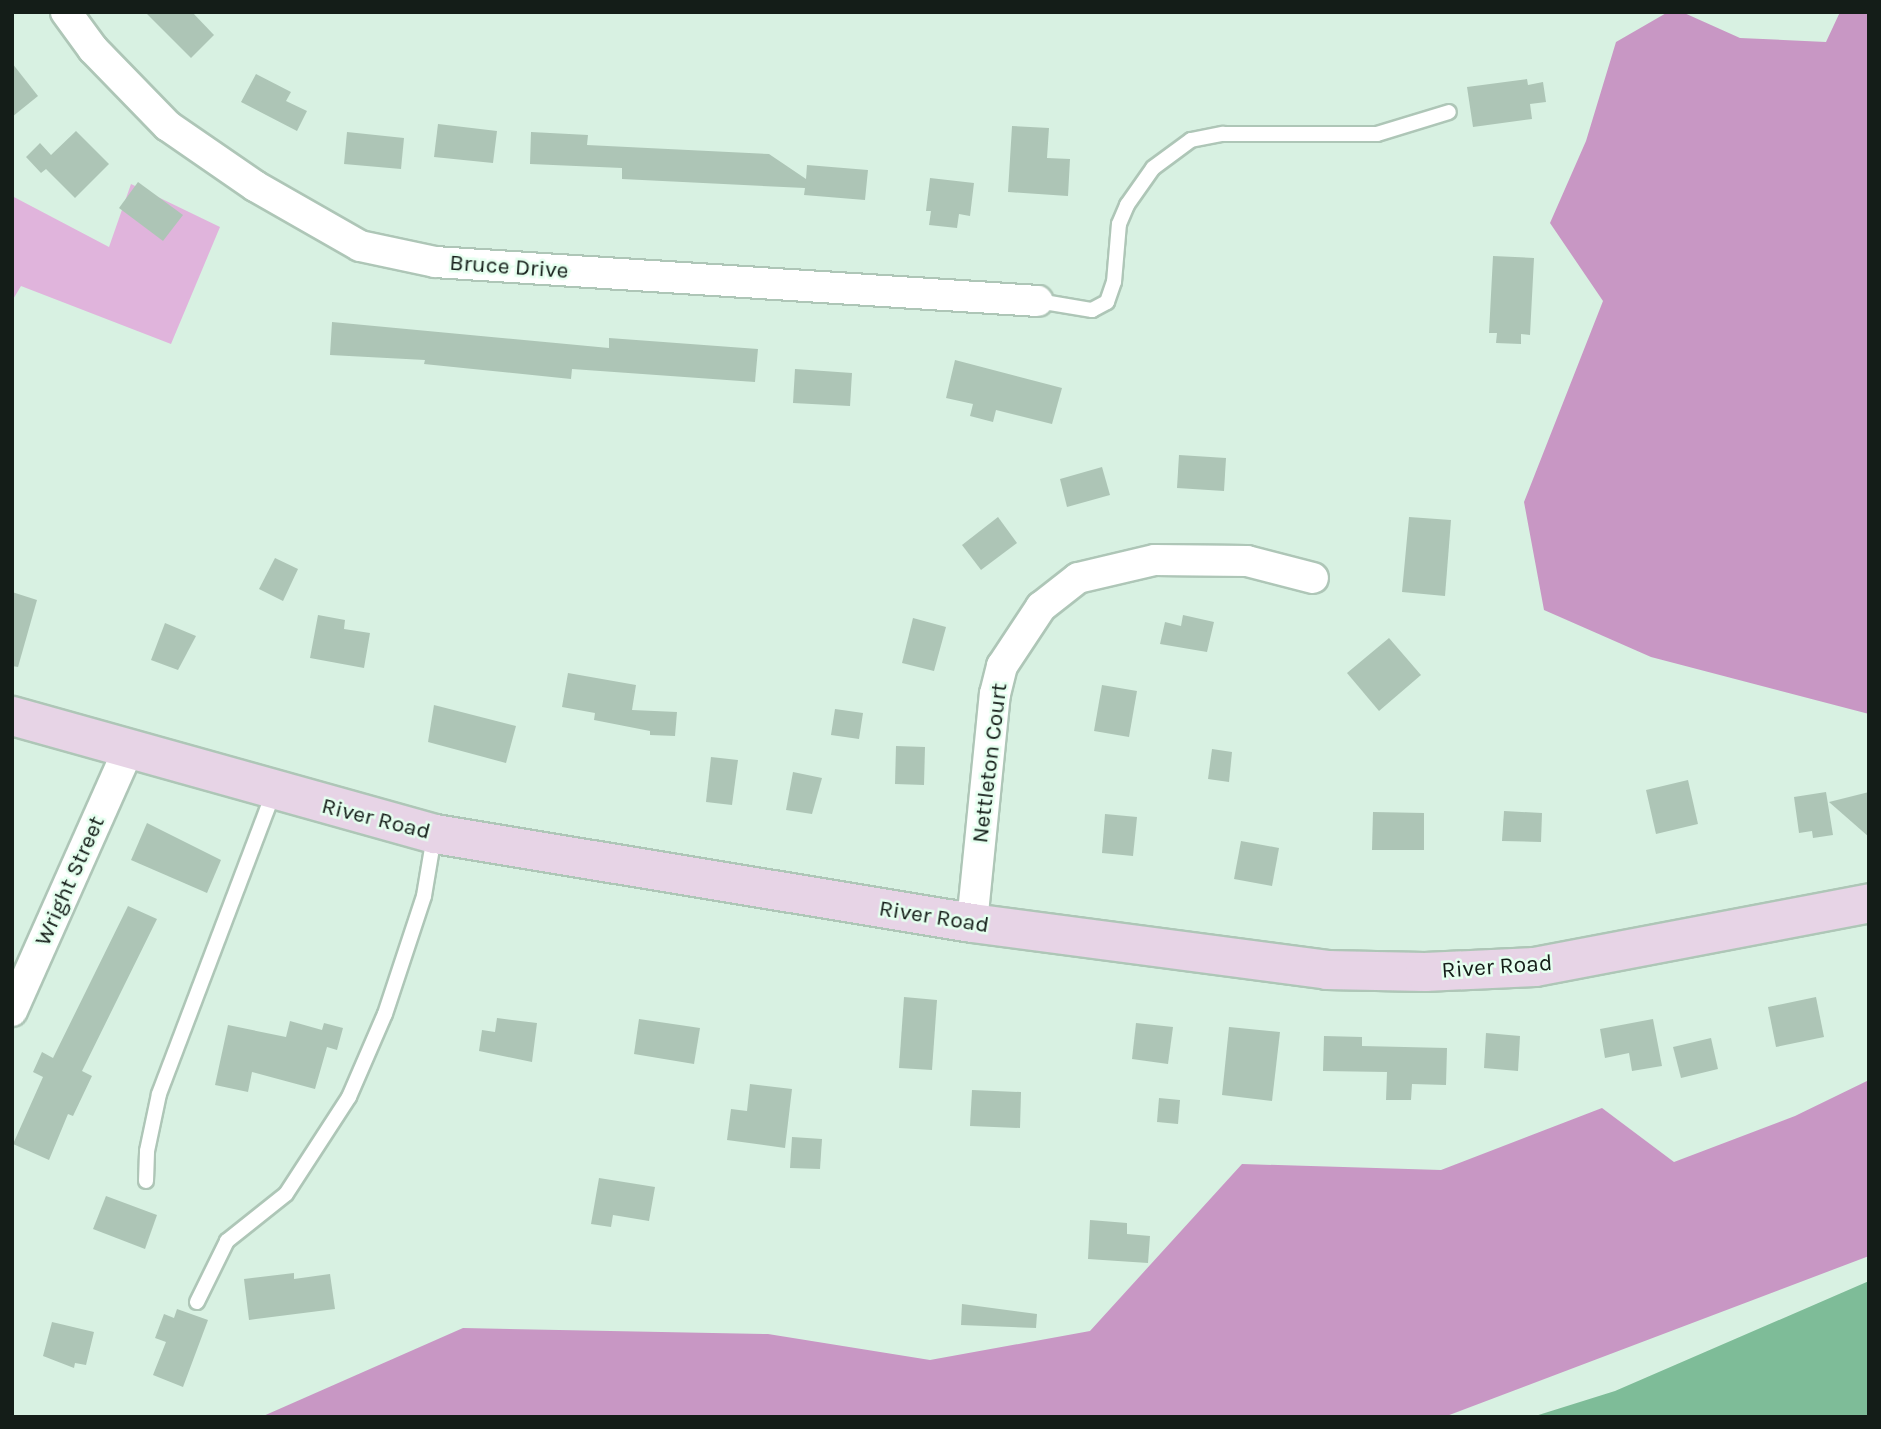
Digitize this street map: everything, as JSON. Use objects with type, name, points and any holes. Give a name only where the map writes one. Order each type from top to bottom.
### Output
[{"type":"main road","name":"River Road","points":[[12,716],[274,792],[435,834],[971,923],[1327,970],[1425,972],[1535,967],[1869,903]]},
{"type":"street","name":"Bruce Drive","points":[[66,12],[93,49],[168,126],[255,186],[360,247],[435,262],[1038,301]]},
{"type":"street","name":"Nettleton Court","points":[[971,923],[995,694],[1002,666],[1041,607],[1078,578],[1155,560],[1247,561],[1313,578]]},
{"type":"street","name":"Wright Street","points":[[12,1011],[128,751]]},
{"type":"lane","points":[[1038,301],[1092,310],[1107,302],[1114,282],[1119,224],[1127,205],[1153,168],[1191,139],[1223,134],[1377,134],[1449,112]]},
{"type":"lane","points":[[146,1181],[146,1151],[159,1094],[274,792]]},
{"type":"lane","points":[[197,1302],[228,1241],[241,1226],[286,1194],[349,1097],[384,1014],[425,896],[435,834]]},
{"type":"shaded area","points":[[1668,12],[1682,12],[1740,38],[1826,42],[1840,12],[1869,12],[1869,714],[1651,657],[1544,610],[1524,502],[1603,301],[1550,223],[1586,141],[1616,42]]},
{"type":"shaded area","points":[[131,184],[220,227],[171,344],[21,286],[12,301],[12,196],[109,247]]},
{"type":"shaded area","points":[[1869,1080],[1869,1256],[1444,1417],[261,1417],[463,1328],[768,1334],[930,1360],[1090,1331],[1242,1164],[1441,1170],[1602,1108],[1674,1162],[1795,1116]]},
{"type":"shaded area","points":[[1869,1281],[1869,1417],[1532,1417],[1615,1391]]},
{"type":"building","points":[[145,12],[192,12],[214,35],[191,58]]},
{"type":"building","points":[[12,63],[38,96],[12,117]]},
{"type":"building","points":[[256,74],[291,92],[286,101],[307,111],[297,131],[241,102]]},
{"type":"building","points":[[1527,79],[1528,85],[1543,82],[1546,102],[1530,104],[1532,119],[1473,127],[1467,87]]},
{"type":"building","points":[[438,124],[497,131],[493,163],[434,157]]},
{"type":"building","points":[[1012,126],[1049,128],[1047,158],[1070,159],[1068,196],[1008,192]]},
{"type":"building","points":[[76,131],[109,164],[75,198],[46,169],[41,173],[26,157],[40,143],[51,155]]},
{"type":"building","points":[[347,132],[404,138],[401,169],[344,164]]},
{"type":"building","points":[[531,132],[588,135],[587,145],[769,154],[806,179],[807,165],[868,170],[865,200],[804,195],[805,188],[622,179],[622,168],[530,164]]},
{"type":"building","points":[[930,178],[974,183],[970,216],[959,214],[957,228],[929,225],[931,211],[926,211]]},
{"type":"building","points":[[138,182],[183,215],[163,241],[119,208]]},
{"type":"building","points":[[1493,256],[1534,258],[1530,335],[1521,334],[1521,344],[1496,343],[1497,333],[1489,333]]},
{"type":"building","points":[[332,322],[609,348],[609,338],[758,349],[755,382],[572,369],[571,379],[424,364],[425,360],[330,355]]},
{"type":"building","points":[[955,360],[1062,388],[1052,424],[996,410],[993,422],[970,416],[973,404],[946,398]]},
{"type":"building","points":[[795,369],[852,373],[850,406],[793,403]]},
{"type":"building","points":[[1179,455],[1226,458],[1224,491],[1177,488]]},
{"type":"building","points":[[1102,467],[1110,495],[1067,507],[1060,479]]},
{"type":"building","points":[[998,517],[1017,543],[981,570],[962,545]]},
{"type":"building","points":[[1409,517],[1451,520],[1445,596],[1402,592]]},
{"type":"building","points":[[275,558],[298,569],[283,601],[259,589]]},
{"type":"building","points":[[12,592],[37,600],[18,667],[12,666]]},
{"type":"building","points":[[318,615],[345,620],[344,629],[370,633],[364,668],[310,658]]},
{"type":"building","points":[[1183,615],[1214,622],[1207,652],[1160,644],[1165,622],[1181,626]]},
{"type":"building","points":[[913,618],[946,627],[934,671],[902,663]]},
{"type":"building","points":[[165,623],[196,636],[178,670],[151,660]]},
{"type":"building","points":[[1389,638],[1421,675],[1379,711],[1347,673]]},
{"type":"building","points":[[568,673],[636,685],[632,710],[677,712],[675,736],[650,735],[650,731],[594,720],[595,713],[562,707]]},
{"type":"building","points":[[1102,685],[1137,691],[1129,737],[1094,731]]},
{"type":"building","points":[[434,705],[516,726],[506,763],[428,742]]},
{"type":"building","points":[[835,709],[863,713],[859,739],[831,735]]},
{"type":"building","points":[[896,746],[925,747],[924,785],[895,784]]},
{"type":"building","points":[[1212,749],[1232,752],[1229,782],[1208,779]]},
{"type":"building","points":[[711,757],[738,760],[732,805],[706,802]]},
{"type":"building","points":[[793,772],[822,778],[812,814],[786,810]]},
{"type":"building","points":[[1688,780],[1698,824],[1656,834],[1646,790]]},
{"type":"building","points":[[1826,792],[1833,835],[1813,838],[1812,831],[1799,833],[1794,797]]},
{"type":"building","points":[[1869,792],[1869,837],[1829,802]]},
{"type":"building","points":[[1504,811],[1542,813],[1541,842],[1502,841]]},
{"type":"building","points":[[1373,812],[1424,813],[1424,850],[1372,850]]},
{"type":"building","points":[[1105,814],[1137,817],[1133,856],[1102,853]]},
{"type":"building","points":[[147,823],[221,860],[207,893],[131,860]]},
{"type":"building","points":[[1241,841],[1279,848],[1272,886],[1234,879]]},
{"type":"building","points":[[128,906],[157,919],[82,1071],[92,1076],[73,1116],[68,1114],[49,1160],[13,1144],[43,1077],[33,1072],[42,1052],[53,1058]]},
{"type":"building","points":[[904,997],[937,1000],[932,1070],[899,1068]]},
{"type":"building","points":[[1816,997],[1824,1037],[1776,1047],[1768,1007]]},
{"type":"building","points":[[497,1018],[537,1023],[532,1062],[479,1051],[482,1030],[495,1032]]},
{"type":"building","points":[[639,1019],[700,1028],[694,1064],[634,1054]]},
{"type":"building","points":[[1653,1019],[1662,1066],[1632,1071],[1629,1053],[1605,1058],[1600,1029]]},
{"type":"building","points":[[290,1021],[322,1030],[324,1023],[343,1028],[337,1050],[327,1047],[315,1089],[252,1072],[248,1092],[215,1085],[228,1025],[286,1037]]},
{"type":"building","points":[[1136,1023],[1173,1027],[1168,1064],[1132,1059]]},
{"type":"building","points":[[1229,1027],[1280,1032],[1272,1101],[1222,1095]]},
{"type":"building","points":[[1486,1033],[1520,1036],[1518,1071],[1484,1068]]},
{"type":"building","points":[[1324,1036],[1362,1037],[1362,1046],[1447,1048],[1446,1085],[1412,1084],[1411,1100],[1386,1100],[1387,1072],[1323,1071]]},
{"type":"building","points":[[1711,1038],[1718,1069],[1681,1078],[1673,1047]]},
{"type":"building","points":[[750,1084],[792,1089],[785,1148],[727,1140],[731,1109],[747,1111]]},
{"type":"building","points":[[972,1090],[1021,1092],[1020,1128],[970,1126]]},
{"type":"building","points":[[1159,1098],[1180,1100],[1178,1124],[1157,1122]]},
{"type":"building","points":[[792,1137],[822,1139],[820,1169],[790,1168]]},
{"type":"building","points":[[599,1178],[655,1187],[649,1221],[613,1215],[611,1227],[591,1224]]},
{"type":"building","points":[[106,1196],[157,1215],[145,1249],[93,1229]]},
{"type":"building","points":[[1090,1220],[1127,1223],[1127,1234],[1150,1236],[1148,1263],[1088,1259]]},
{"type":"building","points":[[294,1273],[294,1279],[330,1274],[335,1309],[249,1320],[244,1279]]},
{"type":"building","points":[[962,1304],[1037,1314],[1036,1328],[961,1325]]},
{"type":"building","points":[[177,1309],[208,1320],[183,1387],[153,1375],[166,1342],[155,1338],[164,1314],[174,1318]]},
{"type":"building","points":[[52,1322],[94,1332],[86,1365],[75,1363],[74,1368],[43,1356]]}]
